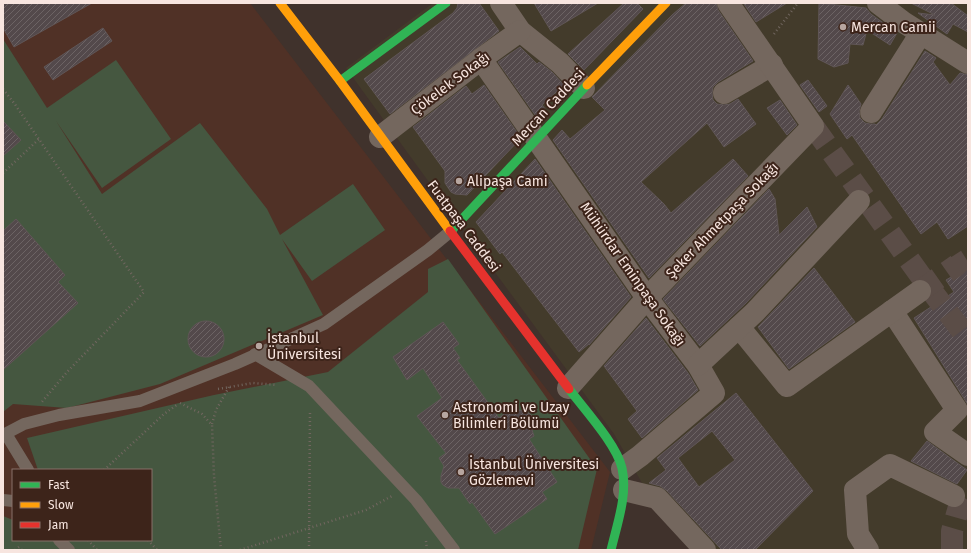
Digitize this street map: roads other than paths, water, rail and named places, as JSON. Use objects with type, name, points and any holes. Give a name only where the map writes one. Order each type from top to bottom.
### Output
[{"type":"main road","name":"Fuatpaşa Caddesi","points":[[280,3],[340,81],[380,137],[612,446],[618,458],[623,479]]},
{"type":"main road","points":[[340,81],[446,3]]},
{"type":"main road","name":"Mercan Caddesi","points":[[451,231],[492,189],[584,88],[666,3]]},
{"type":"main road","points":[[611,550],[623,479]]},
{"type":"street","points":[[501,3],[520,31],[560,63],[584,88]]},
{"type":"street","points":[[724,93],[767,58],[728,3]]},
{"type":"street","points":[[878,3],[902,22],[968,63]]},
{"type":"street","name":"Çökelek Sokağı","points":[[380,137],[481,59],[520,31]]},
{"type":"street","points":[[871,112],[921,33]]},
{"type":"street","name":"Şeker Ahmetpaşa Sokağı","points":[[568,388],[648,298],[813,126],[767,58]]},
{"type":"street","name":"Mühürdar Eminpaşa Sokağı","points":[[481,59],[648,298],[698,365],[714,393],[640,456],[623,479]]},
{"type":"street","points":[[698,365],[755,312],[859,201]]},
{"type":"street","points":[[739,327],[787,386],[920,291]]},
{"type":"street","points":[[892,311],[957,410],[935,432],[968,455]]},
{"type":"street","points":[[868,550],[858,534],[855,490],[890,465],[954,496]]},
{"type":"street","points":[[623,479],[657,498],[705,550]]},
{"type":"lane","points":[[28,469],[4,435],[24,424],[58,415],[140,401],[235,364],[324,324],[428,250],[451,231]]},
{"type":"lane","points":[[255,354],[309,386],[416,500],[454,550]]},
{"type":"lane","points":[[61,541],[69,550]]},
{"type":"tunnel","points":[[813,126],[968,339]]},
{"type":"tunnel","points":[[920,291],[957,265],[950,254]]},
{"type":"tunnel","points":[[952,550],[952,531],[961,500],[968,489]]},
{"type":"place","name":"Mercan Camii","points":[[843,27]]},
{"type":"place","name":"Alipaşa Cami","points":[[459,181]]},
{"type":"place","name":"İstanbul Üniversitesi","points":[[259,346]]},
{"type":"place","name":"Astronomi ve Uzay Bilimleri Bölümü","points":[[445,415]]},
{"type":"place","name":"İstanbul Üniversitesi Gözlemevi","points":[[461,472]]}]
